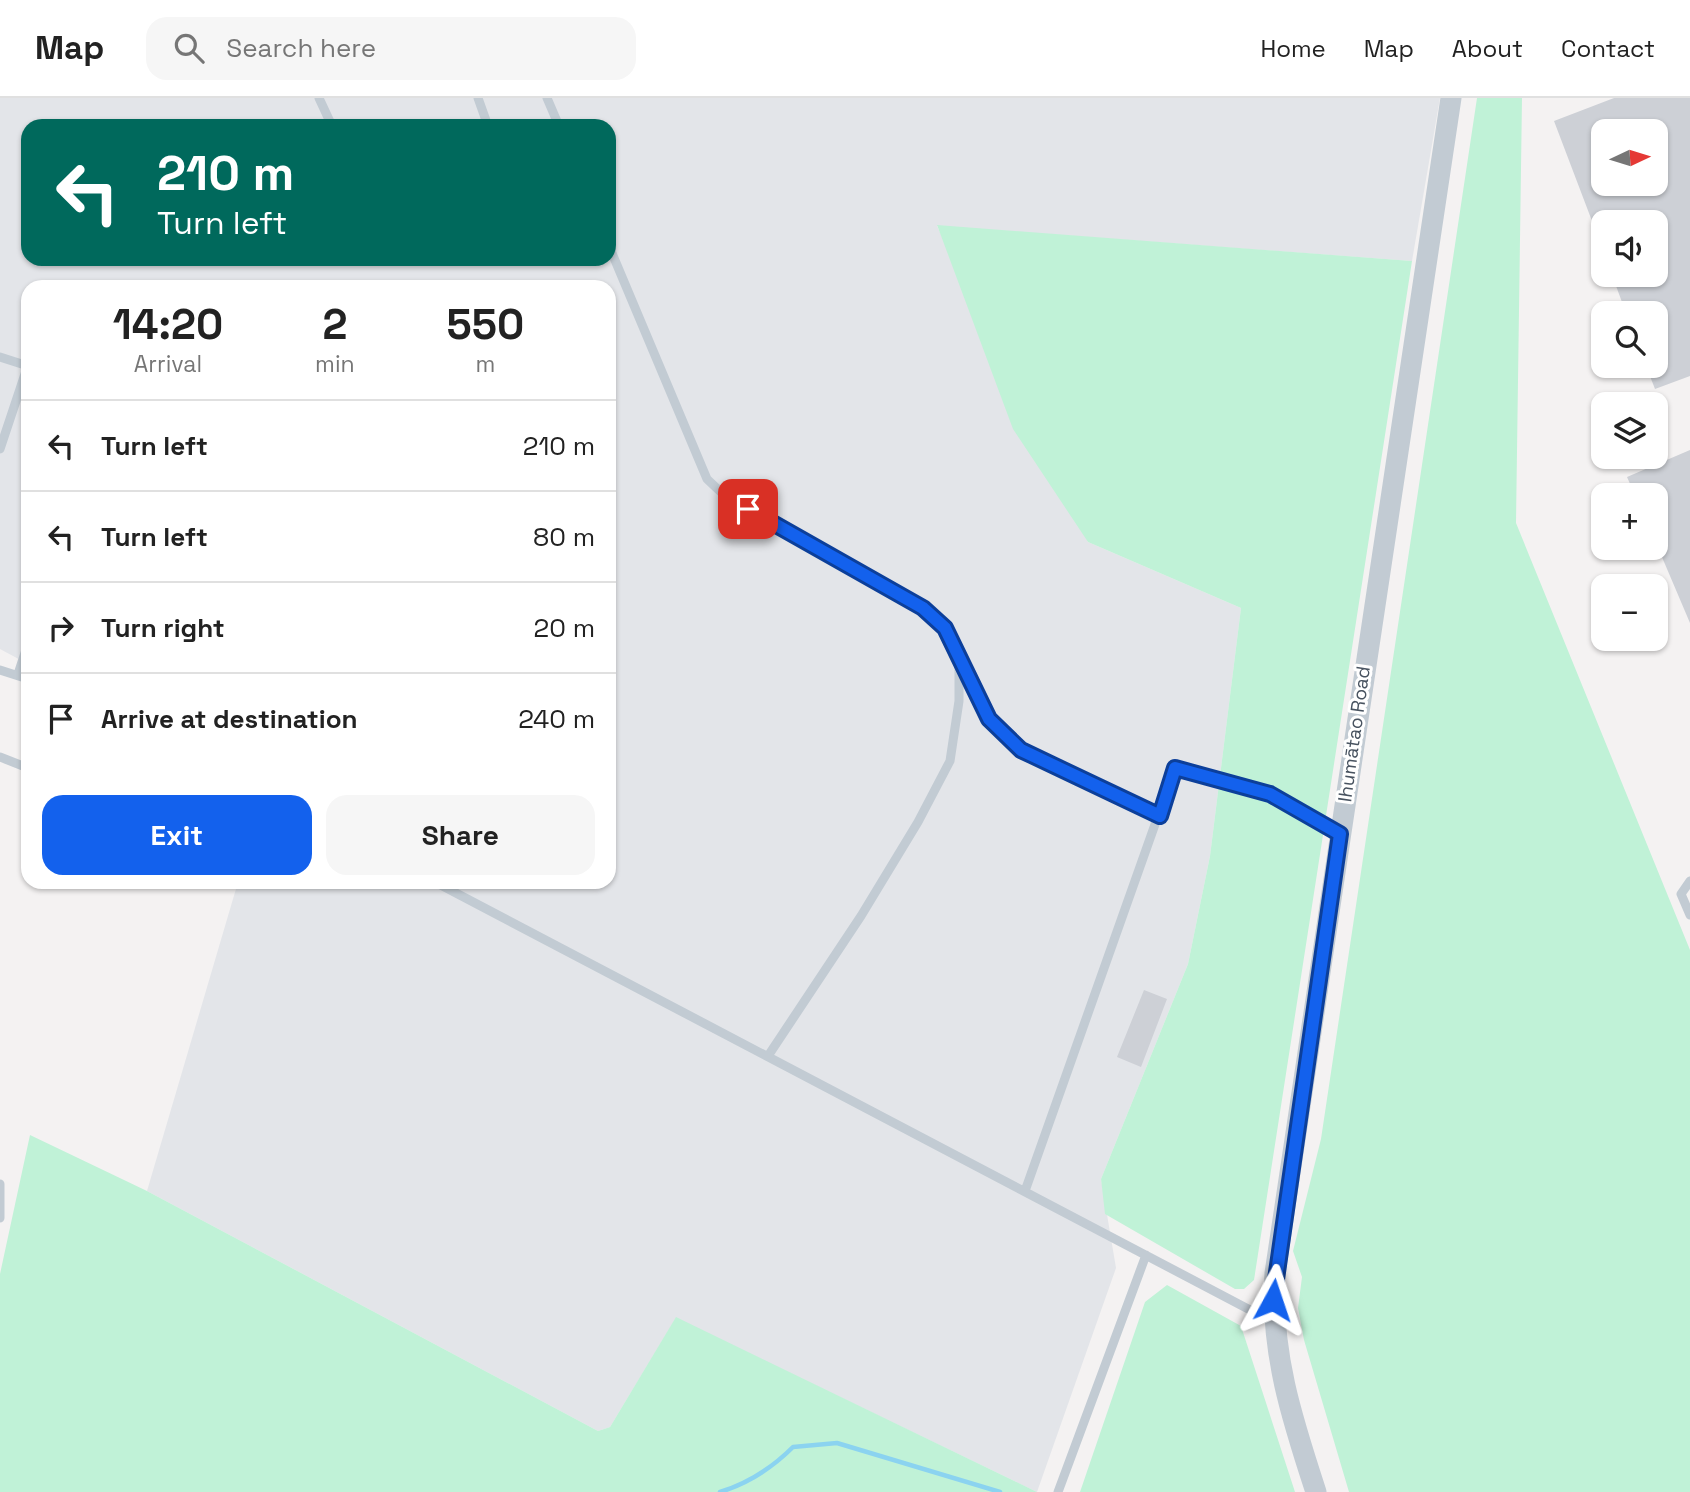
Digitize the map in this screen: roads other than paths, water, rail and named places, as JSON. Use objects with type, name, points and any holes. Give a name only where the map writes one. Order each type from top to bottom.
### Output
[{"type":"street","name":"Ihumātao Road","points":[[1316,1492],[1284,1393],[1274,1322],[1275,1273],[1451,98]]},
{"type":"lane","points":[[319,98],[329,119]]},
{"type":"lane","points":[[478,98],[486,119]]},
{"type":"lane","points":[[547,98],[556,119]]},
{"type":"lane","points":[[616,263],[707,479],[725,496],[923,608],[945,628],[989,719],[1021,750],[1160,816]]},
{"type":"lane","points":[[0,357],[21,364]]},
{"type":"lane","points":[[0,449],[21,387]]},
{"type":"lane","points":[[768,1056],[861,916],[918,822],[950,761],[959,701],[959,653]]},
{"type":"lane","points":[[18,674],[21,665]]},
{"type":"lane","points":[[0,670],[21,676]]},
{"type":"lane","points":[[0,757],[21,765]]},
{"type":"lane","points":[[1025,1191],[1175,768],[1270,794],[1340,834]]},
{"type":"lane","points":[[1690,881],[1681,894],[1690,915]]},
{"type":"lane","points":[[448,889],[1274,1322]]},
{"type":"lane","points":[[0,1184],[0,1218]]},
{"type":"lane","points":[[1058,1492],[1146,1255]]},
{"type":"waterway","points":[[720,1492],[759,1474],[793,1447],[837,1443],[1000,1492]]}]
